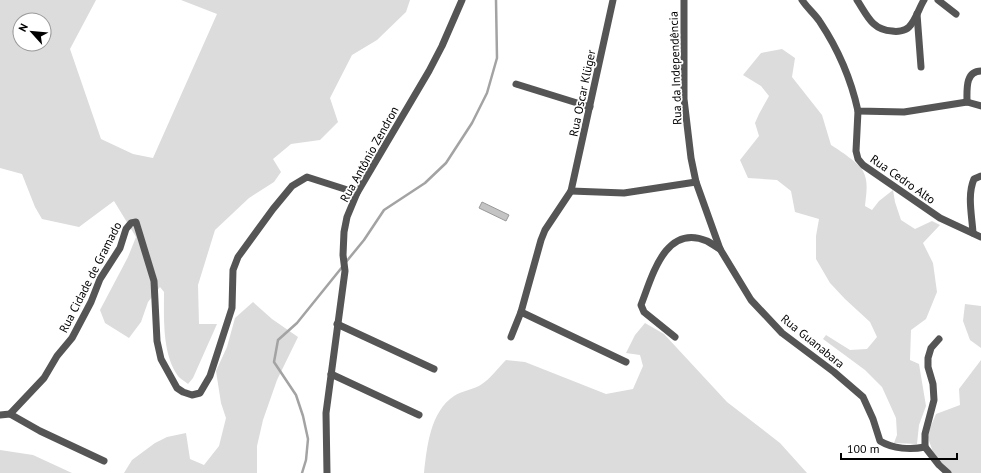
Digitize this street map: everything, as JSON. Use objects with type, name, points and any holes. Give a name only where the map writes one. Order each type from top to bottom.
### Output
[{"type":"street","name":"Rua Antônio Zendron","points":[[327,473],[326,413],[344,265],[344,232],[348,216],[357,193],[429,71],[442,46],[462,0]]},
{"type":"street","name":"Rua Oscar Klüger","points":[[571,191],[613,0]]},
{"type":"street","name":"Rua da Independência","points":[[684,0],[684,99],[691,158],[696,182]]},
{"type":"street","name":"Rua Cedro Alto","points":[[802,0],[819,20],[828,34],[845,67],[853,88],[858,111],[856,151],[858,159],[863,165],[940,218],[981,237]]},
{"type":"street","points":[[857,0],[870,21],[881,30],[900,31],[908,28],[924,0]]},
{"type":"street","points":[[938,0],[956,14]]},
{"type":"street","points":[[917,14],[921,66]]},
{"type":"street","points":[[967,102],[967,81],[970,75],[977,71],[981,71]]},
{"type":"street","points":[[516,84],[590,107]]},
{"type":"street","points":[[858,111],[904,112],[967,102],[981,106]]},
{"type":"street","points":[[973,233],[971,215],[971,186],[974,179],[981,176]]},
{"type":"street","name":"Rua Cidade de Gramado","points":[[10,414],[44,378],[57,356],[72,338],[92,302],[100,279],[120,248],[126,229],[131,223],[136,222],[154,281],[157,341],[161,359],[177,388],[192,395],[200,393],[210,376],[228,323],[232,308],[233,270],[238,257],[273,209],[292,186],[308,177],[357,193]]},
{"type":"street","points":[[511,337],[521,312],[545,230],[571,191],[624,193],[696,182]]},
{"type":"street","name":"Rua Guanabara","points":[[696,182],[720,249],[751,300],[777,327],[801,348],[834,372],[863,397],[873,419],[880,441],[888,446],[916,449],[926,447]]},
{"type":"street","points":[[675,338],[641,309],[641,305],[661,256],[669,246],[679,240],[692,238],[706,241],[720,249]]},
{"type":"street","points":[[521,312],[626,362]]},
{"type":"street","points":[[337,324],[434,369]]},
{"type":"street","points":[[939,339],[931,348],[928,358],[928,367],[933,384],[934,400],[925,434],[926,447],[939,465],[948,473]]},
{"type":"street","points":[[331,374],[419,415]]},
{"type":"street","points":[[1,415],[10,414],[40,431],[104,461]]},
{"type":"shaded area","points":[[0,0],[96,0],[70,49],[101,139],[133,154],[153,158],[217,14],[181,0],[410,0],[406,12],[377,40],[352,55],[330,98],[338,122],[320,140],[291,144],[273,159],[281,172],[274,182],[249,198],[215,230],[198,285],[199,324],[217,324],[193,378],[188,384],[178,376],[169,357],[165,336],[164,292],[160,287],[148,302],[141,322],[129,338],[105,323],[100,310],[128,257],[136,237],[114,201],[79,227],[42,219],[35,207],[22,174],[0,168]]},
{"type":"shaded area","points":[[782,49],[795,58],[792,77],[822,115],[831,145],[844,153],[863,171],[867,184],[865,206],[872,210],[879,201],[893,190],[901,220],[915,229],[932,221],[940,225],[923,243],[933,263],[937,292],[926,319],[911,330],[910,360],[919,364],[926,406],[919,425],[917,444],[894,443],[897,435],[896,418],[882,387],[865,370],[823,339],[826,335],[850,350],[867,349],[877,337],[870,322],[830,283],[816,259],[816,236],[819,219],[795,212],[791,191],[777,180],[748,178],[740,160],[759,136],[755,123],[769,96],[761,86],[743,75],[761,53]]},
{"type":"shaded area","points":[[253,302],[272,319],[298,337],[277,380],[263,420],[257,446],[257,473],[124,473],[132,460],[155,443],[167,437],[186,433],[190,459],[204,465],[219,446],[226,418],[221,403],[216,371],[227,347],[235,318]]},
{"type":"shaded area","points":[[965,304],[981,306],[981,348],[970,340],[963,321]]},
{"type":"shaded area","points":[[645,323],[664,334],[727,402],[780,443],[807,473],[424,473],[428,441],[440,411],[454,396],[461,392],[476,388],[485,382],[506,360],[525,362],[606,394],[633,389],[643,366],[640,355],[626,353],[635,335]]},
{"type":"shaded area","points":[[981,360],[981,473],[945,473],[934,455],[927,435],[936,414],[960,405],[959,389]]},
{"type":"shaded area","points":[[0,450],[33,455],[72,473],[0,473]]},
{"type":"building","points":[[482,202],[509,215],[506,221],[479,208]]},
{"type":"waterway","points":[[346,262],[364,240],[384,210],[425,183],[446,163],[472,123],[487,93],[497,58],[496,0]]},
{"type":"waterway","points":[[302,473],[306,460],[308,439],[303,416],[296,395],[274,362],[278,340],[297,323],[343,266]]}]
